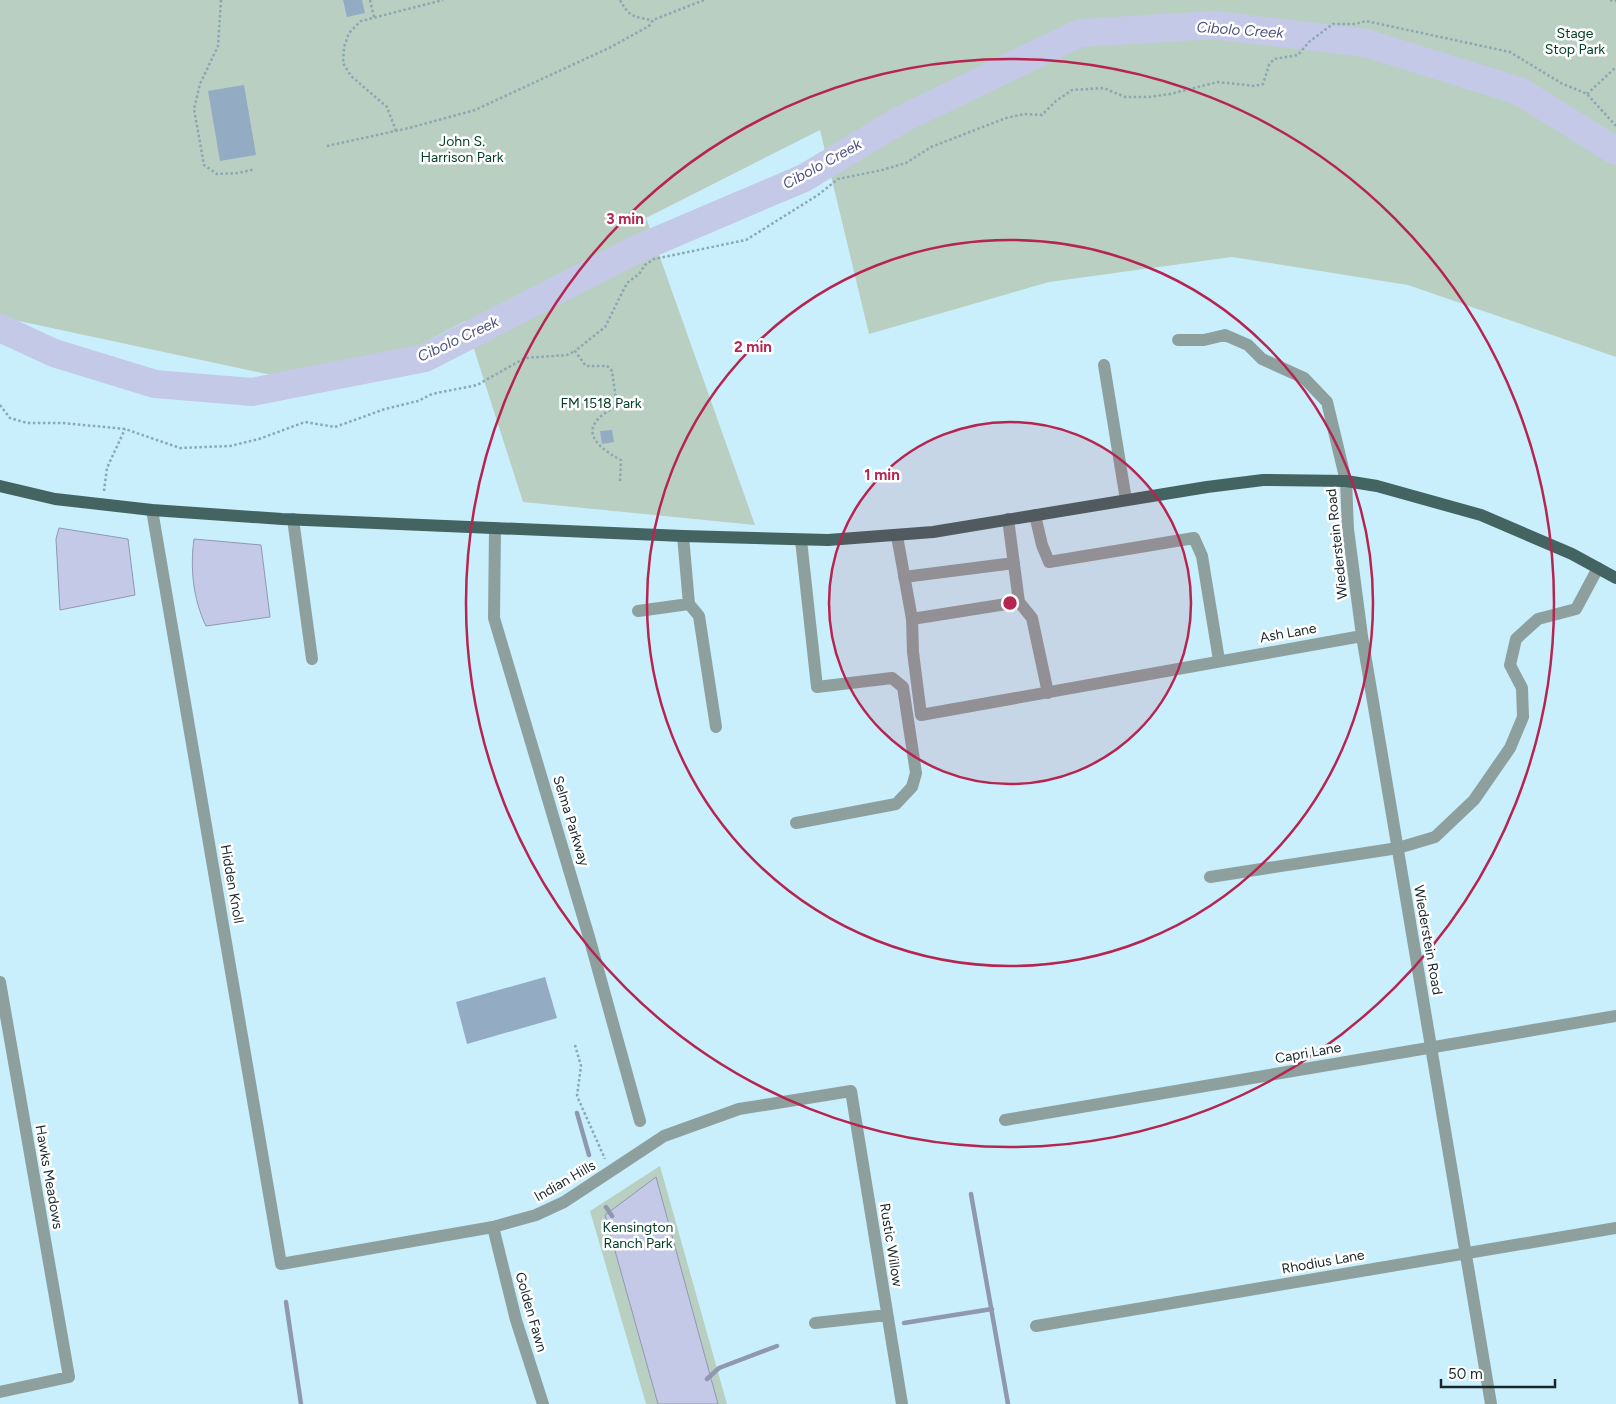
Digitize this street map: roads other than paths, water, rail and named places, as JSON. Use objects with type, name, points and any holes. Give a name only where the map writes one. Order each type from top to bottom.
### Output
[{"type":"main road","points":[[0,486],[55,499],[152,510],[293,519],[801,540],[897,536],[1263,480],[1346,481],[1385,488],[1481,515],[1616,578]]},
{"type":"street","name":"Wiederstein Road","points":[[1178,340],[1204,340],[1225,334],[1248,345],[1262,359],[1304,378],[1327,402],[1346,481],[1348,529],[1362,636],[1491,1404]]},
{"type":"street","points":[[1104,365],[1126,500]]},
{"type":"street","name":"Hidden Knoll","points":[[152,510],[281,1264]]},
{"type":"street","points":[[1035,515],[1042,545],[1049,562],[1194,538],[1202,556],[1219,660]]},
{"type":"street","points":[[293,519],[312,659]]},
{"type":"street","points":[[1008,520],[1019,602],[1032,618],[1048,694]]},
{"type":"street","name":"Selma Parkway","points":[[495,528],[494,618],[589,937],[640,1121]]},
{"type":"street","points":[[683,536],[690,604],[698,616],[716,727]]},
{"type":"street","points":[[897,536],[912,619],[1019,602]]},
{"type":"street","points":[[796,823],[896,804],[912,787],[916,773],[903,687],[892,678],[817,687],[801,540]]},
{"type":"street","points":[[904,577],[1014,563]]},
{"type":"street","points":[[1210,877],[1398,848],[1435,837],[1474,800],[1510,748],[1523,717],[1522,688],[1510,665],[1516,639],[1538,619],[1576,609],[1598,568]]},
{"type":"street","points":[[638,611],[690,604]]},
{"type":"street","name":"Ash Lane","points":[[912,619],[913,652],[921,715],[1048,694],[1219,660],[1362,636]]},
{"type":"street","name":"Hawks Meadows","points":[[0,984],[69,1377],[0,1392]]},
{"type":"street","name":"Capri Lane","points":[[1005,1120],[1616,1016]]},
{"type":"street","name":"Indian Hills","points":[[281,1264],[493,1227],[536,1215],[564,1202],[664,1136],[739,1109],[851,1091]]},
{"type":"street","name":"Rustic Willow","points":[[851,1091],[902,1404]]},
{"type":"street","name":"Golden Fawn","points":[[493,1227],[516,1320],[543,1404]]},
{"type":"street","name":"Rhodius Lane","points":[[1036,1326],[1616,1228]]},
{"type":"street","points":[[815,1323],[887,1315]]},
{"type":"water","points":[[59,528],[128,539],[135,595],[60,610],[56,539]]},
{"type":"water","points":[[194,539],[261,545],[270,617],[206,626],[195,594],[192,561]]},
{"type":"water","name":"Kensington Ranch Park","points":[[656,1177],[718,1404],[658,1404],[605,1215]]},
{"type":"waterway","name":"Cibolo Creek","points":[[0,328],[54,353],[155,384],[252,392],[425,358],[635,250],[804,178],[902,119],[1080,33],[1214,25],[1366,43],[1519,91],[1616,151]]},
{"type":"waterway","points":[[577,1113],[589,1155]]},
{"type":"waterway","points":[[971,1194],[1008,1404]]},
{"type":"waterway","points":[[606,1207],[612,1216]]},
{"type":"waterway","points":[[286,1302],[301,1404]]},
{"type":"waterway","points":[[904,1323],[992,1309]]},
{"type":"waterway","points":[[707,1379],[719,1368],[777,1346]]},
{"type":"park label","name":"Stage Stop Park","points":[[1575,42]]},
{"type":"park label","name":"John S. Harrison Park","points":[[462,150]]},
{"type":"park label","name":"FM 1518 Park","points":[[601,403]]}]
